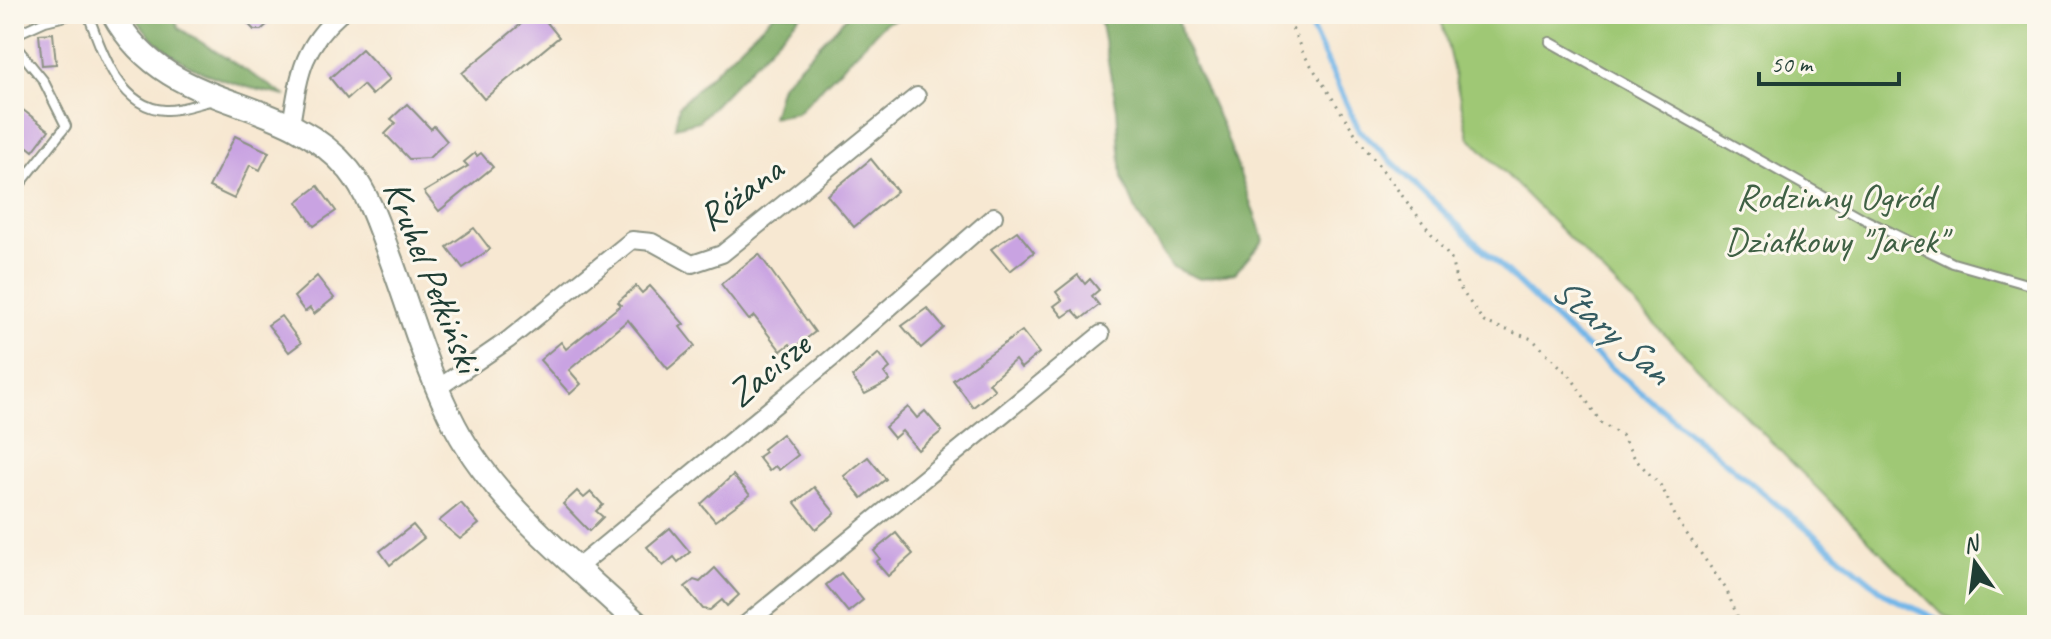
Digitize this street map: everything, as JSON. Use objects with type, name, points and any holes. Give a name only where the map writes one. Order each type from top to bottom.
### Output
[{"type":"street","name":"Kruhel Pełkiński","points":[[113,14],[132,44],[154,65],[193,89],[291,125],[337,158],[370,204],[438,388],[454,424],[478,463],[639,625]]},
{"type":"street","points":[[291,125],[301,66],[309,50],[340,14]]},
{"type":"street","name":"Różana","points":[[438,388],[508,340],[632,240],[652,242],[692,264],[722,254],[744,233],[917,96]]},
{"type":"street","name":"Zacisze","points":[[578,567],[832,358],[994,216]]},
{"type":"street","points":[[745,625],[1101,334]]},
{"type":"lane","points":[[14,35],[45,21],[74,14]]},
{"type":"lane","points":[[88,14],[104,59],[119,82],[148,107],[167,111],[218,99]]},
{"type":"lane","points":[[1550,42],[1866,220],[1953,263],[2037,287]]},
{"type":"lane","points":[[14,44],[43,80],[66,126],[14,192]]},
{"type":"path","points":[[1286,14],[1303,53],[1360,141],[1451,259],[1457,284],[1484,322],[1532,339],[1571,377],[1601,423],[1621,435],[1636,460],[1662,487],[1677,520],[1726,589],[1741,625]]},
{"type":"green space","points":[[133,14],[173,14],[179,28],[286,96],[220,79],[181,61],[147,33]]},
{"type":"green space","points":[[774,14],[802,14],[699,121],[675,127],[679,106]]},
{"type":"green space","points":[[849,14],[912,14],[885,23],[797,113],[772,117],[781,85]]},
{"type":"green space","points":[[1099,14],[1177,14],[1183,40],[1224,130],[1264,240],[1235,273],[1200,279],[1172,267],[1138,215],[1122,178],[1117,109]]},
{"type":"green space","name":"Rodzinny Ogród Działkowy \"Jarek\"","points":[[1440,14],[2037,14],[2037,625],[1965,625],[1943,615],[1469,137]]},
{"type":"building","points":[[239,14],[262,14],[270,22],[261,30],[254,30]]},
{"type":"building","points":[[533,14],[540,14],[559,37],[484,99],[462,73]]},
{"type":"building","points":[[53,33],[56,64],[42,65],[39,34]]},
{"type":"building","points":[[362,49],[390,79],[372,95],[363,85],[347,99],[330,78]]},
{"type":"building","points":[[14,103],[49,130],[33,151],[14,136]]},
{"type":"building","points":[[407,104],[447,141],[429,158],[409,159],[385,134],[396,123],[391,119]]},
{"type":"building","points":[[235,136],[269,152],[260,170],[250,165],[234,199],[209,187]]},
{"type":"building","points":[[475,153],[477,156],[481,153],[493,167],[439,211],[424,192],[468,166],[464,162]]},
{"type":"building","points":[[871,159],[897,191],[854,227],[827,195]]},
{"type":"building","points":[[318,186],[336,211],[314,226],[297,202]]},
{"type":"building","points":[[474,228],[490,249],[463,268],[447,247]]},
{"type":"building","points":[[1017,231],[1034,252],[1010,271],[991,249]]},
{"type":"building","points":[[759,254],[815,332],[793,349],[790,344],[781,351],[754,316],[749,320],[721,284]]},
{"type":"building","points":[[1078,275],[1085,284],[1090,279],[1099,290],[1092,296],[1099,305],[1081,319],[1073,310],[1063,317],[1054,306],[1062,300],[1056,292]]},
{"type":"building","points":[[317,276],[334,298],[314,314],[310,308],[305,312],[294,297]]},
{"type":"building","points":[[636,286],[642,293],[650,286],[684,324],[680,327],[695,346],[668,369],[628,320],[569,370],[581,384],[570,394],[540,360],[561,342],[566,349],[621,305],[618,302]]},
{"type":"building","points":[[927,308],[944,328],[921,348],[902,326]]},
{"type":"building","points":[[281,316],[301,343],[289,352],[268,325]]},
{"type":"building","points":[[1022,331],[1039,353],[1021,368],[1015,360],[989,383],[995,390],[973,407],[953,380]]},
{"type":"building","points":[[879,353],[890,368],[884,373],[890,381],[865,394],[852,377]]},
{"type":"building","points":[[908,407],[917,418],[925,411],[942,431],[918,450],[902,431],[894,438],[885,427]]},
{"type":"building","points":[[782,434],[798,455],[779,470],[775,466],[769,471],[758,457]]},
{"type":"building","points":[[868,457],[886,479],[862,498],[844,476]]},
{"type":"building","points":[[733,475],[750,495],[715,521],[701,504]]},
{"type":"building","points":[[814,487],[835,513],[816,529],[795,503]]},
{"type":"building","points":[[577,491],[584,498],[591,492],[603,505],[596,511],[603,517],[589,531],[563,504]]},
{"type":"building","points":[[461,503],[479,524],[460,539],[439,521]]},
{"type":"building","points":[[413,525],[424,538],[390,565],[380,551]]},
{"type":"building","points":[[670,528],[690,552],[678,562],[674,557],[663,566],[647,547]]},
{"type":"building","points":[[896,533],[913,554],[888,576],[876,562],[880,559],[874,551]]},
{"type":"building","points":[[715,568],[739,595],[727,606],[722,600],[710,610],[703,609],[685,587],[694,580],[700,582]]},
{"type":"building","points":[[841,573],[863,600],[848,612],[826,585]]},
{"type":"waterway","name":"Stary San","points":[[1305,14],[1359,130],[1573,336],[1888,596],[1949,625]]}]
